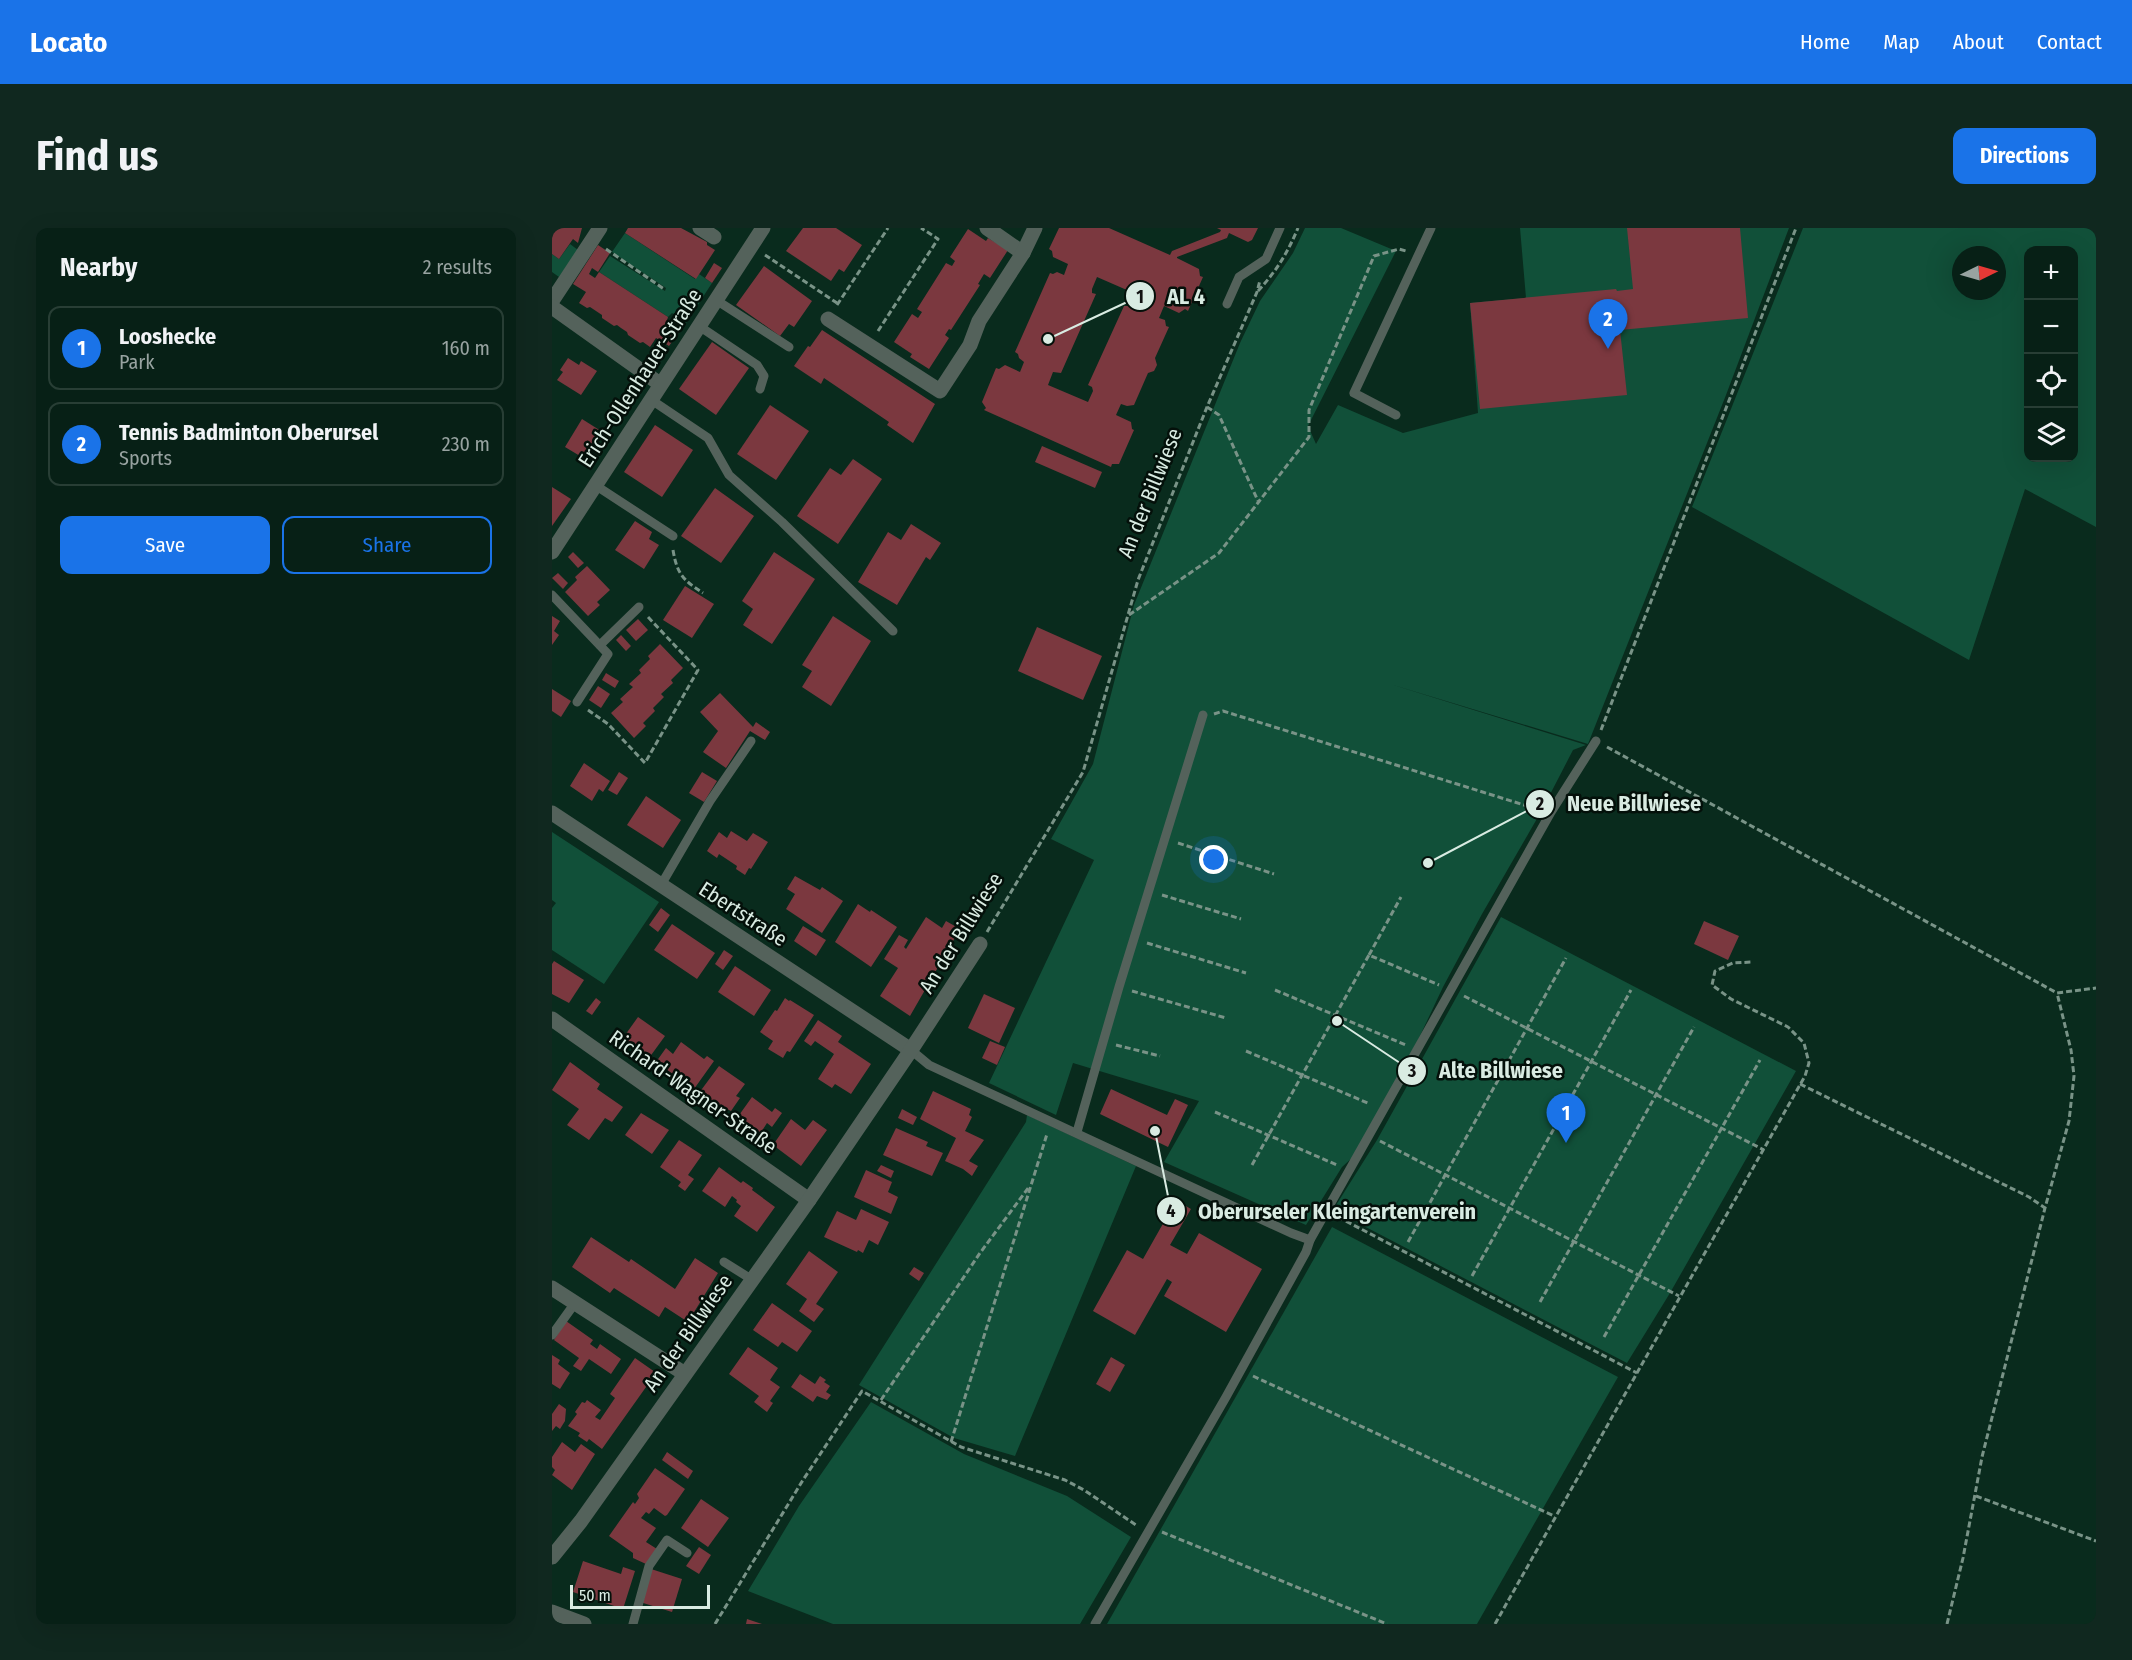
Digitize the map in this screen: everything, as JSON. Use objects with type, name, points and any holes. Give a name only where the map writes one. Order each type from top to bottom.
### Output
[{"type":"street","points":[[700,228],[714,237]]},
{"type":"street","name":"Erich-Ollenhauer-Straße","points":[[552,552],[763,228]]},
{"type":"street","points":[[987,228],[1023,253]]},
{"type":"street","points":[[828,320],[940,391],[970,345],[979,321],[1023,253],[1035,228]]},
{"type":"street","points":[[552,301],[597,234]]},
{"type":"street","points":[[552,307],[660,384]]},
{"type":"street","name":"Ebertstraße","points":[[552,813],[911,1050]]},
{"type":"street","name":"An der Billwiese","points":[[552,1557],[809,1200],[980,944]]},
{"type":"street","name":"Richard-Wagner-Straße","points":[[552,1019],[809,1200]]},
{"type":"street","points":[[552,1288],[685,1374]]},
{"type":"street","points":[[552,1612],[584,1624]]},
{"type":"lane","points":[[1227,304],[1239,277],[1266,259],[1280,228]]},
{"type":"lane","points":[[1396,415],[1354,393],[1431,228]]},
{"type":"lane","points":[[716,300],[789,347]]},
{"type":"lane","points":[[699,326],[757,365],[764,376],[760,389]]},
{"type":"lane","points":[[650,399],[708,438],[729,475],[782,522],[893,631]]},
{"type":"lane","points":[[595,485],[673,536]]},
{"type":"lane","points":[[552,595],[608,654],[577,702]]},
{"type":"lane","points":[[600,645],[639,607]]},
{"type":"lane","points":[[1077,1132],[1203,715]]},
{"type":"lane","points":[[661,885],[710,801],[751,741]]},
{"type":"lane","points":[[1095,1624],[1240,1370],[1306,1252],[1310,1240],[1551,812],[1596,741]]},
{"type":"lane","points":[[911,1050],[929,1065],[1310,1240]]},
{"type":"lane","points":[[724,1262],[752,1279]]},
{"type":"lane","points":[[552,1335],[575,1303]]},
{"type":"lane","points":[[633,1624],[649,1566],[667,1540],[687,1553]]},
{"type":"path","points":[[828,320],[888,228]]},
{"type":"path","points":[[869,345],[938,239],[921,228]]},
{"type":"path","points":[[1796,228],[1596,741],[2057,993],[2096,988]]},
{"type":"path","points":[[597,234],[664,289]]},
{"type":"path","points":[[751,246],[838,304]]},
{"type":"path","points":[[1128,616],[1219,554],[1309,437],[1309,410],[1374,256],[1399,249],[1419,254]]},
{"type":"path","name":"An der Billwiese","points":[[980,944],[1083,772],[1138,580],[1207,407],[1257,292],[1266,259]]},
{"type":"path","points":[[1207,407],[1219,415],[1259,502]]},
{"type":"path","points":[[673,536],[673,552],[679,573],[684,580],[703,593]]},
{"type":"path","points":[[577,702],[608,724],[645,763],[698,670],[639,607]]},
{"type":"path","points":[[1203,715],[1223,711],[1551,812]]},
{"type":"path","points":[[1164,839],[1274,874]]},
{"type":"path","points":[[1148,891],[1241,919]]},
{"type":"path","points":[[1252,1165],[1401,897]]},
{"type":"path","points":[[1134,939],[1246,973]]},
{"type":"path","points":[[1369,955],[1460,993],[1764,1150]]},
{"type":"path","points":[[1408,1242],[1566,958]]},
{"type":"path","points":[[1495,1624],[1554,1516],[1764,1150],[1809,1063],[1804,1043],[1788,1027],[1731,999],[1712,985],[1715,971],[1733,963],[1752,962]]},
{"type":"path","points":[[1119,987],[1226,1018]]},
{"type":"path","points":[[1275,990],[1408,1046]]},
{"type":"path","points":[[1472,1276],[1631,990]]},
{"type":"path","points":[[1947,1624],[1976,1496],[1982,1457],[2069,1121],[2074,1076],[2071,1050],[2057,993]]},
{"type":"path","points":[[1540,1302],[1694,1027]]},
{"type":"path","points":[[1103,1041],[1160,1056]]},
{"type":"path","points":[[1246,1051],[1374,1106]]},
{"type":"path","points":[[1604,1336],[1760,1060]]},
{"type":"path","points":[[1800,1084],[2029,1197],[2045,1208]]},
{"type":"path","points":[[1215,1112],[1349,1171]]},
{"type":"path","points":[[951,1442],[1051,1121]]},
{"type":"path","points":[[1369,1135],[1679,1296]]},
{"type":"path","points":[[880,1401],[980,1253],[1032,1183]]},
{"type":"path","points":[[1327,1211],[1637,1374]]},
{"type":"path","points":[[1240,1370],[1554,1516]]},
{"type":"path","points":[[715,1624],[803,1480],[862,1390],[961,1447],[1065,1480],[1140,1527],[1150,1528],[1387,1624]]},
{"type":"path","points":[[1976,1496],[2096,1541]]},
{"type":"green space","points":[[1305,228],[1341,228],[1396,251],[1308,426],[1316,444],[1338,405],[1403,433],[1478,413],[1470,303],[1526,298],[1520,228],[1789,228],[1726,395],[1588,744],[1390,684],[1586,745],[1573,750],[1542,810],[1482,914],[1418,1040],[1353,1157],[1342,1167],[1306,1225],[1164,1162],[1199,1101],[1073,1063],[1056,1115],[989,1083],[1094,860],[1051,839],[1093,764],[1134,605],[1240,343],[1260,301],[1293,253]]},
{"type":"green space","points":[[1803,228],[2096,228],[2096,527],[2025,489],[1969,660],[1692,507]]},
{"type":"green space","points":[[625,233],[695,279],[699,274],[712,283],[686,323],[672,313],[668,317],[599,272],[610,256],[665,291],[666,288],[612,252]]},
{"type":"green space","points":[[570,244],[578,250],[559,277],[552,272],[552,254],[559,259]]},
{"type":"green space","points":[[552,832],[659,902],[604,984],[552,950],[552,908],[556,903],[552,900]]},
{"type":"green space","points":[[1501,917],[1796,1071],[1670,1293],[1627,1363],[1333,1210],[1377,1140]]},
{"type":"green space","points":[[1027,1115],[1136,1166],[1015,1456],[954,1438],[859,1385],[1026,1122]]},
{"type":"green space","points":[[1332,1227],[1618,1377],[1477,1624],[1107,1624]]},
{"type":"green space","points":[[871,1402],[964,1454],[1067,1496],[1131,1537],[1080,1624],[833,1624],[748,1591],[799,1506]]},
{"type":"building","points":[[552,228],[582,228],[578,243],[573,239],[559,259],[552,254]]},
{"type":"building","points":[[628,228],[681,228],[707,242],[707,245],[715,250],[696,279],[625,233]]},
{"type":"building","points":[[803,228],[836,228],[862,245],[844,272],[839,269],[831,281],[786,251]]},
{"type":"building","points":[[1059,228],[1109,228],[1170,255],[1172,251],[1220,232],[1221,230],[1217,228],[1258,228],[1252,240],[1248,242],[1229,233],[1227,238],[1177,257],[1199,269],[1200,276],[1203,277],[1188,311],[1185,309],[1179,313],[1164,306],[1159,318],[1165,320],[1166,326],[1169,327],[1155,358],[1157,365],[1154,371],[1148,373],[1134,405],[1121,404],[1116,415],[1131,422],[1134,430],[1119,464],[1112,464],[1111,467],[984,410],[986,408],[982,402],[996,368],[999,369],[1005,365],[1020,372],[1024,362],[1015,352],[1050,273],[1057,272],[1064,275],[1068,264],[1053,257],[1049,249]],"holes":[[[1097,277],[1136,294],[1131,306],[1124,306],[1088,385],[1093,391],[1088,402],[1048,385],[1053,372],[1061,373],[1096,294],[1092,293],[1092,289]]]},
{"type":"building","points":[[1627,228],[1740,228],[1748,318],[1620,330],[1627,395],[1480,409],[1470,303],[1633,289]]},
{"type":"building","points":[[968,229],[986,241],[988,238],[1008,250],[990,278],[984,274],[978,284],[980,285],[951,330],[949,329],[945,335],[949,338],[929,369],[910,357],[912,354],[894,342],[912,314],[918,318],[922,312],[917,309],[946,263],[952,266],[955,261],[950,257]]},
{"type":"building","points":[[598,245],[610,253],[598,272],[592,268],[589,274],[595,278],[599,272],[668,317],[666,324],[679,332],[669,346],[656,338],[650,347],[643,342],[640,343],[617,325],[614,326],[602,318],[602,315],[590,307],[587,308],[579,303],[586,292],[573,284]]},
{"type":"building","points":[[714,263],[722,268],[712,283],[705,278]]},
{"type":"building","points":[[764,266],[812,301],[794,327],[789,324],[780,336],[736,305]]},
{"type":"building","points":[[822,330],[935,404],[913,443],[887,425],[889,422],[824,378],[821,384],[794,366]]},
{"type":"building","points":[[712,342],[749,368],[716,415],[679,389]]},
{"type":"building","points":[[568,358],[579,365],[581,361],[597,371],[581,395],[557,380]]},
{"type":"building","points":[[770,405],[809,431],[776,480],[737,454]]},
{"type":"building","points":[[582,419],[601,431],[585,459],[565,447]]},
{"type":"building","points":[[655,425],[693,450],[662,497],[624,472]]},
{"type":"building","points":[[1042,446],[1102,472],[1095,488],[1035,462]]},
{"type":"building","points":[[853,459],[882,479],[838,544],[797,516],[830,468],[841,475]]},
{"type":"building","points":[[552,487],[571,499],[552,526]]},
{"type":"building","points":[[715,488],[754,516],[721,563],[681,536]]},
{"type":"building","points":[[635,521],[652,532],[649,539],[659,545],[644,569],[615,550]]},
{"type":"building","points":[[911,524],[941,543],[930,560],[926,557],[897,605],[858,582],[888,532],[901,540]]},
{"type":"building","points":[[573,552],[584,563],[578,568],[568,557]]},
{"type":"building","points":[[774,552],[815,579],[772,644],[743,625],[753,609],[742,601]]},
{"type":"building","points":[[587,566],[610,590],[597,602],[600,605],[588,616],[565,592],[577,580],[575,577]]},
{"type":"building","points":[[558,573],[568,583],[563,589],[552,578]]},
{"type":"building","points":[[685,586],[714,604],[692,638],[663,620]]},
{"type":"building","points":[[552,616],[560,621],[554,631],[559,635],[552,645]]},
{"type":"building","points":[[833,616],[871,641],[831,706],[802,687],[812,671],[802,665]]},
{"type":"building","points":[[638,619],[648,630],[636,641],[626,630]]},
{"type":"building","points":[[1037,627],[1102,656],[1083,700],[1018,671]]},
{"type":"building","points":[[621,635],[631,646],[626,651],[616,640]]},
{"type":"building","points":[[660,644],[683,668],[671,680],[673,683],[661,694],[664,697],[643,723],[646,726],[634,738],[611,713],[623,702],[620,699],[633,687],[629,684],[641,673],[639,670],[650,659],[648,656]]},
{"type":"building","points":[[606,673],[619,681],[615,688],[602,680]]},
{"type":"building","points":[[598,686],[610,694],[601,708],[589,700]]},
{"type":"building","points":[[552,689],[571,701],[561,717],[552,711]]},
{"type":"building","points":[[720,693],[753,727],[756,722],[770,732],[765,740],[750,731],[726,768],[703,752],[718,731],[700,712]]},
{"type":"building","points":[[584,763],[610,781],[603,792],[599,789],[592,801],[570,786]]},
{"type":"building","points":[[619,772],[628,778],[617,795],[608,790]]},
{"type":"building","points":[[702,772],[717,781],[704,802],[689,793]]},
{"type":"building","points":[[646,796],[681,820],[663,848],[627,825]]},
{"type":"building","points":[[731,831],[747,841],[753,833],[768,842],[745,875],[736,869],[737,866],[719,854],[717,858],[707,851],[719,832],[727,838]]},
{"type":"building","points":[[795,876],[820,890],[822,887],[843,901],[822,933],[786,909],[795,894],[787,889]]},
{"type":"building","points":[[858,904],[897,927],[871,967],[835,942]]},
{"type":"building","points":[[661,908],[670,915],[658,932],[649,925]]},
{"type":"building","points":[[926,917],[942,928],[946,921],[960,929],[910,1016],[880,996],[898,968],[884,959],[899,935],[908,940],[904,947],[906,949]]},
{"type":"building","points":[[1704,921],[1739,936],[1728,960],[1694,944]]},
{"type":"building","points":[[672,924],[715,953],[697,979],[654,950]]},
{"type":"building","points":[[803,926],[826,940],[816,956],[794,941]]},
{"type":"building","points":[[724,950],[733,956],[723,970],[715,964]]},
{"type":"building","points":[[554,961],[584,980],[569,1003],[552,994],[552,964]]},
{"type":"building","points":[[735,966],[771,990],[754,1016],[718,992]]},
{"type":"building","points":[[984,994],[1015,1008],[999,1043],[968,1028]]},
{"type":"building","points":[[596,998],[601,1002],[592,1015],[586,1011]]},
{"type":"building","points":[[785,998],[814,1015],[790,1052],[787,1051],[783,1058],[768,1049],[773,1041],[760,1032]]},
{"type":"building","points":[[638,1017],[665,1036],[649,1058],[623,1038]]},
{"type":"building","points":[[818,1020],[842,1036],[838,1042],[871,1064],[851,1094],[835,1084],[832,1088],[818,1079],[834,1054],[815,1041],[811,1046],[804,1041]]},
{"type":"building","points":[[990,1041],[1005,1047],[997,1065],[982,1058]]},
{"type":"building","points":[[681,1042],[704,1059],[707,1056],[714,1061],[694,1089],[656,1062],[666,1048],[673,1054]]},
{"type":"building","points":[[570,1062],[600,1084],[597,1089],[623,1107],[612,1122],[605,1118],[589,1140],[567,1125],[579,1109],[552,1090]]},
{"type":"building","points":[[719,1066],[745,1084],[736,1096],[740,1098],[731,1111],[727,1109],[725,1112],[699,1093]]},
{"type":"building","points":[[1111,1089],[1167,1115],[1175,1099],[1188,1105],[1168,1147],[1100,1114]]},
{"type":"building","points":[[933,1091],[971,1109],[969,1115],[972,1117],[965,1131],[984,1140],[969,1161],[978,1166],[972,1176],[945,1161],[956,1138],[920,1119]]},
{"type":"building","points":[[752,1097],[772,1112],[775,1108],[782,1113],[772,1127],[767,1123],[760,1134],[737,1118]]},
{"type":"building","points":[[902,1109],[917,1117],[913,1125],[898,1118]]},
{"type":"building","points":[[641,1113],[669,1130],[652,1154],[625,1135]]},
{"type":"building","points":[[791,1119],[805,1130],[813,1120],[827,1130],[801,1166],[773,1145]]},
{"type":"building","points":[[896,1128],[928,1142],[926,1146],[943,1153],[932,1176],[883,1155]]},
{"type":"building","points":[[679,1140],[702,1155],[688,1175],[694,1179],[685,1191],[678,1186],[681,1182],[660,1167]]},
{"type":"building","points":[[881,1165],[894,1171],[891,1178],[877,1171]]},
{"type":"building","points":[[719,1167],[741,1183],[743,1181],[753,1188],[752,1190],[775,1207],[757,1232],[734,1216],[741,1206],[732,1196],[725,1207],[702,1191]]},
{"type":"building","points":[[866,1170],[892,1182],[888,1192],[898,1197],[891,1214],[854,1197]]},
{"type":"building","points":[[1172,1198],[1191,1209],[1170,1245],[1187,1254],[1199,1233],[1262,1269],[1226,1332],[1164,1296],[1172,1282],[1167,1279],[1135,1335],[1093,1311],[1127,1250],[1143,1259],[1169,1213],[1165,1210]]},
{"type":"building","points":[[861,1209],[889,1222],[878,1245],[869,1240],[863,1253],[824,1237],[837,1211],[856,1220]]},
{"type":"building","points":[[591,1237],[629,1262],[631,1259],[675,1289],[695,1258],[718,1273],[688,1322],[665,1307],[659,1317],[614,1288],[610,1293],[572,1267]]},
{"type":"building","points":[[809,1251],[838,1272],[816,1304],[824,1309],[814,1322],[799,1311],[807,1299],[786,1284]]},
{"type":"building","points":[[914,1267],[924,1273],[919,1281],[909,1274]]},
{"type":"building","points":[[772,1303],[812,1331],[797,1352],[782,1342],[778,1347],[753,1330]]},
{"type":"building","points":[[566,1321],[593,1340],[590,1344],[597,1349],[600,1344],[621,1359],[611,1374],[589,1359],[581,1371],[573,1366],[579,1358],[554,1340]]},
{"type":"building","points":[[748,1347],[778,1368],[770,1380],[780,1387],[770,1401],[773,1403],[767,1412],[754,1402],[759,1396],[729,1374]]},
{"type":"building","points":[[552,1355],[560,1360],[558,1364],[570,1373],[560,1389],[552,1384]]},
{"type":"building","points":[[1111,1357],[1125,1365],[1110,1392],[1096,1384]]},
{"type":"building","points":[[635,1358],[655,1372],[602,1449],[589,1439],[587,1442],[578,1436],[580,1433],[568,1426],[582,1402],[585,1403],[587,1400],[601,1410],[595,1417],[600,1420],[615,1398],[610,1394]]},
{"type":"building","points":[[800,1374],[815,1384],[820,1376],[826,1380],[824,1382],[830,1386],[826,1392],[831,1395],[827,1400],[817,1396],[813,1402],[791,1387]]},
{"type":"building","points":[[559,1404],[566,1409],[565,1421],[560,1429],[556,1426],[552,1431],[552,1414]]},
{"type":"building","points":[[562,1442],[575,1452],[581,1444],[595,1454],[572,1490],[552,1475],[555,1470],[552,1467],[552,1457]]},
{"type":"building","points":[[667,1452],[693,1471],[688,1479],[662,1460]]},
{"type":"building","points":[[655,1468],[685,1489],[667,1515],[665,1516],[654,1508],[641,1518],[656,1528],[646,1542],[657,1549],[646,1564],[633,1558],[633,1553],[609,1536],[633,1502],[635,1504],[639,1498],[637,1494]]},
{"type":"building","points":[[701,1499],[729,1518],[708,1547],[681,1528]]},
{"type":"building","points":[[699,1547],[711,1555],[699,1574],[686,1566]]},
{"type":"building","points":[[583,1561],[621,1574],[623,1567],[635,1571],[623,1609],[573,1592]]},
{"type":"building","points":[[651,1569],[682,1579],[672,1612],[640,1602]]},
{"type":"building","points":[[747,1619],[762,1624],[746,1624]]},
{"type":"place","name":"AL 4","points":[[1048,339]]},
{"type":"place","name":"Tennis Badminton Oberursel","points":[[1608,349]]},
{"type":"place","name":"Neue Billwiese","points":[[1428,863]]},
{"type":"place","name":"Alte Billwiese","points":[[1337,1021]]},
{"type":"place","name":"Oberurseler Kleingartenverein","points":[[1155,1131]]},
{"type":"place","name":"Looshecke","points":[[1566,1143]]}]
